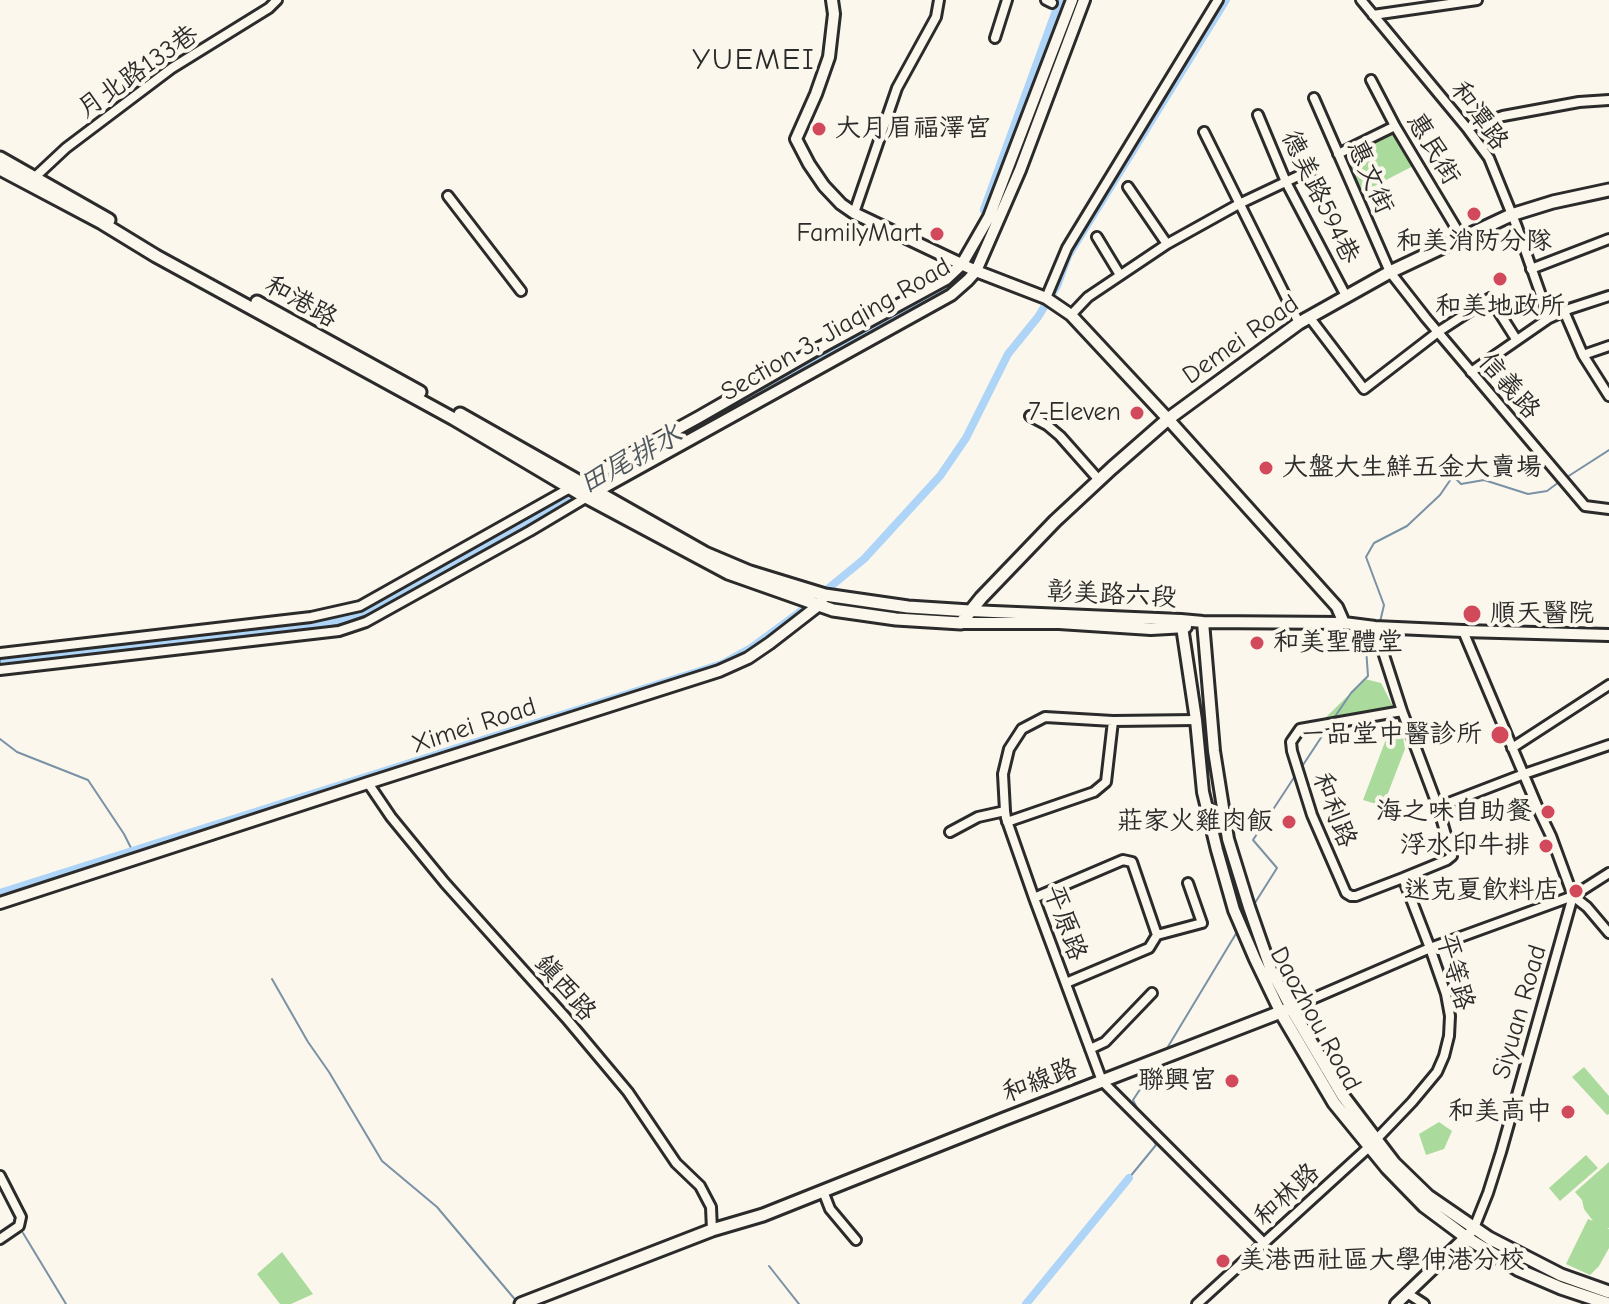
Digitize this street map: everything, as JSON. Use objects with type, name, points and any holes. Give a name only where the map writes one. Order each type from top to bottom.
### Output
[{"type":"main road","name":"和港路","points":[[0,158],[156,256],[454,419],[493,444],[705,553],[818,598]]},
{"type":"main road","name":"和港路","points":[[0,169],[33,181]]},
{"type":"main road","name":"Demei Road","points":[[961,623],[1055,521],[1168,419],[1304,320],[1390,272],[1511,215],[1609,190]]},
{"type":"main road","name":"彰美路六段","points":[[818,598],[970,611]]},
{"type":"main road","name":"彰美路六段","points":[[818,598],[833,610],[896,619],[961,623]]},
{"type":"main road","points":[[896,619],[898,606]]},
{"type":"main road","name":"和線路","points":[[521,1304],[712,1230],[763,1215],[1286,1010]]},
{"type":"main road","name":"Daozhou Road","points":[[1286,1010],[1372,1143],[1428,1196],[1519,1270],[1609,1304]]},
{"type":"main road","name":"Daozhou Road","points":[[1470,1233],[1489,1238],[1561,1275],[1609,1292]]},
{"type":"street","name":"月北路133巷","points":[[33,181],[66,148],[172,68],[277,0]]},
{"type":"street","points":[[832,0],[834,14],[829,57],[796,139],[824,186],[854,213],[970,268],[1046,298],[1071,315],[1337,607],[1344,623]]},
{"type":"street","points":[[854,213],[897,88],[936,17],[939,0]]},
{"type":"street","points":[[995,38],[1007,0]]},
{"type":"street","name":"Section 3, Jiaqing Road","points":[[583,489],[814,351],[970,268],[1072,0]]},
{"type":"street","name":"Section 3, Jiaqing Road","points":[[583,489],[951,295],[970,268],[1020,170],[1084,0]]},
{"type":"street","points":[[1046,298],[1067,248],[1218,0]]},
{"type":"street","name":"和潭路","points":[[1361,0],[1489,158],[1549,318]]},
{"type":"street","points":[[1373,15],[1477,0]]},
{"type":"street","name":"惠民街","points":[[1371,80],[1462,238]]},
{"type":"street","name":"惠文街","points":[[1314,98],[1390,272]]},
{"type":"street","points":[[1467,128],[1503,116],[1579,102],[1609,100]]},
{"type":"street","name":"德美路594巷","points":[[1258,115],[1286,182],[1346,296]]},
{"type":"street","points":[[1338,154],[1395,126]]},
{"type":"street","points":[[1204,132],[1239,204],[1304,320],[1364,389],[1438,332],[1490,298],[1516,339]]},
{"type":"street","points":[[1071,315],[1088,297],[1167,244],[1239,204],[1313,169]]},
{"type":"street","points":[[1128,187],[1167,244]]},
{"type":"street","points":[[448,196],[521,291]]},
{"type":"street","points":[[1097,237],[1120,275]]},
{"type":"street","points":[[1531,269],[1609,239]]},
{"type":"street","name":"信義路","points":[[1390,272],[1585,506],[1609,509]]},
{"type":"street","points":[[1471,372],[1549,318],[1609,296]]},
{"type":"street","points":[[1564,311],[1583,355],[1609,396]]},
{"type":"street","points":[[1583,355],[1609,346]]},
{"type":"street","points":[[1030,416],[1060,436],[1099,480]]},
{"type":"street","points":[[0,653],[311,617],[360,606],[583,489]]},
{"type":"street","points":[[0,670],[339,631],[366,622],[530,531],[583,489]]},
{"type":"street","name":"Ximei Road","points":[[0,903],[719,671],[748,658],[770,643],[818,598]]},
{"type":"street","points":[[360,606],[366,622]]},
{"type":"street","name":"彰美路六段","points":[[970,611],[1182,624]]},
{"type":"street","name":"Daozhou Road","points":[[1203,622],[1214,751],[1228,839],[1286,1010]]},
{"type":"street","name":"彰美路六段","points":[[961,623],[1344,623],[1463,631],[1609,635]]},
{"type":"street","name":"Daozhou Road","points":[[1182,624],[1203,792],[1217,850],[1234,910],[1286,1010]]},
{"type":"street","points":[[1375,627],[1438,807],[1609,745]]},
{"type":"street","points":[[1463,631],[1551,836],[1573,896],[1609,933]]},
{"type":"street","points":[[1512,748],[1609,685]]},
{"type":"street","name":"和利路","points":[[1402,711],[1300,729],[1291,742],[1312,815],[1346,893],[1356,896],[1452,856],[1438,807]]},
{"type":"street","name":"平原路","points":[[1196,720],[1113,721],[1045,717],[1022,729],[1009,749],[1003,774],[1005,811],[1102,1081],[1264,1243]]},
{"type":"street","points":[[1007,822],[1094,792],[1106,782],[1113,721]]},
{"type":"street","name":"鎮西路","points":[[368,783],[391,817],[445,883],[628,1092],[676,1163],[700,1186],[711,1207],[712,1230]]},
{"type":"street","points":[[950,832],[978,817],[1005,811]]},
{"type":"street","points":[[1034,898],[1123,860],[1132,862],[1157,935]]},
{"type":"street","name":"和線路","points":[[1286,1010],[1430,948],[1573,896],[1609,874]]},
{"type":"street","name":"平等路","points":[[1372,1143],[1437,1072],[1449,1036],[1450,1016],[1446,994],[1403,878]]},
{"type":"street","points":[[1066,983],[1149,948],[1157,935],[1202,923],[1188,883]]},
{"type":"street","name":"Siyuan Road","points":[[1470,1233],[1488,1193],[1501,1152],[1573,896]]},
{"type":"street","points":[[1090,1049],[1105,1042],[1152,993]]},
{"type":"street","name":"和林路","points":[[1197,1304],[1372,1143]]},
{"type":"street","points":[[0,1176],[21,1217],[19,1226],[0,1239]]},
{"type":"street","points":[[823,1191],[830,1209],[856,1240]]},
{"type":"street","points":[[1396,1304],[1470,1233]]},
{"type":"street","points":[[1407,1293],[1424,1304]]},
{"type":"green space","points":[[1396,131],[1417,164],[1363,192],[1345,156]]},
{"type":"green space","points":[[1365,679],[1381,683],[1396,712],[1320,723]]},
{"type":"green space","points":[[1391,726],[1402,731],[1405,749],[1383,806],[1363,800]]},
{"type":"green space","points":[[1584,1067],[1609,1096],[1609,1114],[1572,1077]]},
{"type":"green space","points":[[1439,1122],[1452,1131],[1444,1149],[1426,1155],[1419,1134]]},
{"type":"green space","points":[[1586,1155],[1598,1168],[1560,1201],[1549,1188]]},
{"type":"green space","points":[[1609,1162],[1609,1248],[1590,1275],[1566,1264],[1588,1219],[1593,1221],[1575,1192]]},
{"type":"green space","points":[[282,1252],[313,1294],[291,1304],[280,1304],[257,1274]]},
{"type":"water","points":[[558,499],[566,504],[369,614],[342,624],[0,665],[0,655],[318,619],[355,611]]},
{"type":"waterway","name":"田尾排水","points":[[987,210],[1063,0]]},
{"type":"waterway","points":[[0,893],[722,664],[751,648],[864,559],[940,476],[966,438],[1008,354],[1038,317],[1057,286],[1068,256],[1226,0]]},
{"type":"waterway","points":[[100,128],[197,57]]},
{"type":"waterway","name":"田尾排水","points":[[545,511],[927,298],[961,276],[969,256]]},
{"type":"waterway","points":[[1564,479],[1609,450]]},
{"type":"waterway","points":[[1380,622],[1384,605],[1366,557],[1374,543],[1407,526],[1440,495],[1453,476],[1461,484],[1484,480],[1528,494],[1547,491],[1559,482]]},
{"type":"waterway","points":[[1332,721],[1351,693],[1368,676],[1366,648],[1373,635]]},
{"type":"waterway","points":[[1301,768],[1328,727]]},
{"type":"waterway","points":[[0,739],[17,752],[88,780],[133,852]]},
{"type":"waterway","points":[[1253,906],[1277,868],[1253,840],[1297,773]]},
{"type":"waterway","points":[[1166,1050],[1237,932]]},
{"type":"waterway","points":[[272,979],[382,1161],[437,1207],[518,1303]]},
{"type":"waterway","points":[[1140,1114],[1133,1100],[1156,1065]]},
{"type":"waterway","points":[[1129,1178],[1156,1145],[1150,1134]]},
{"type":"waterway","points":[[1026,1304],[1129,1178]]},
{"type":"waterway","points":[[23,1233],[66,1304]]},
{"type":"waterway","points":[[769,1266],[799,1304]]},
{"type":"place","name":"大月眉福澤宮","points":[[819,129]]},
{"type":"place","name":"和美消防分隊","points":[[1474,214]]},
{"type":"place","name":"FamilyMart","points":[[937,234]]},
{"type":"place","name":"和美地政所","points":[[1500,279]]},
{"type":"place","name":"7-Eleven","points":[[1137,413]]},
{"type":"place","name":"大盤大生鮮五金大賣場","points":[[1266,468]]},
{"type":"place","name":"順天醫院","points":[[1472,614]]},
{"type":"place","name":"和美聖體堂","points":[[1257,643]]},
{"type":"place","name":"ㄧ品堂中醫診所","points":[[1500,735]]},
{"type":"place","name":"海之味自助餐","points":[[1548,812]]},
{"type":"place","name":"莊家火雞肉飯","points":[[1289,822]]},
{"type":"place","name":"浮水印牛排","points":[[1546,846]]},
{"type":"place","name":"迷克夏飲料店","points":[[1576,891]]},
{"type":"place","name":"聯興宮","points":[[1232,1081]]},
{"type":"place","name":"和美高中","points":[[1568,1112]]},
{"type":"place","name":"美港西社區大學伸港分校","points":[[1223,1261]]},
{"type":"district","name":"YUEMEI","points":[[754,61]]}]
